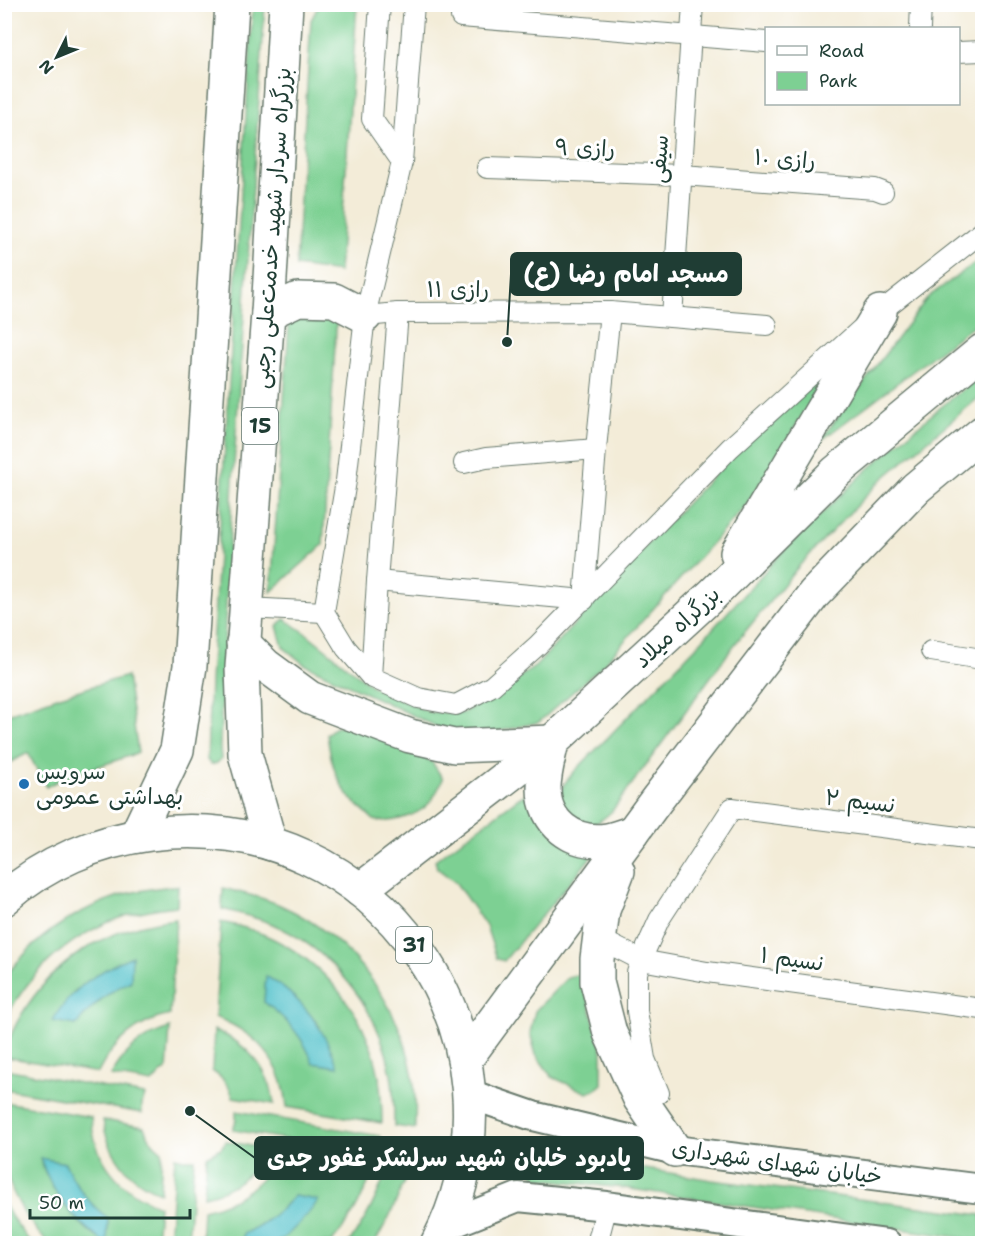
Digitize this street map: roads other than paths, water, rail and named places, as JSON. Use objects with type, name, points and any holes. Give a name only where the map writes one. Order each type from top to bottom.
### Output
[{"type":"highway","points":[[136,836],[177,750],[190,666],[232,4]]},
{"type":"highway","name":"بزرگراه سردار شهید خدمت‌علی رجبی","points":[[270,843],[245,754],[242,667],[268,313],[287,7]]},
{"type":"highway","points":[[268,313],[298,299],[334,300],[365,316]]},
{"type":"highway","points":[[713,594],[880,312]]},
{"type":"highway","name":"بزرگراه میلاد","points":[[360,890],[552,742],[713,594],[836,472],[982,351]]},
{"type":"highway","points":[[465,1060],[633,832],[813,594],[916,488],[982,433]]},
{"type":"highway","points":[[243,644],[266,665],[310,698],[410,736],[454,746],[552,742],[544,789],[548,812],[563,830],[584,840],[607,840],[633,832]]},
{"type":"highway","name":"31","points":[[4,899],[41,872],[71,856],[102,844],[169,831],[203,831],[237,835],[270,843],[302,855],[332,871],[360,890],[386,912],[409,938],[428,965],[444,995],[465,1060],[470,1127],[466,1161],[458,1194],[442,1235]]},
{"type":"highway","points":[[633,832],[603,910],[597,982],[609,1033],[640,1099],[675,1150]]},
{"type":"main road","name":"خیابان شهدای شهرداری","points":[[469,1094],[533,1116],[675,1150],[982,1189]]},
{"type":"main road","points":[[442,1235],[518,1197],[607,1206],[887,1244]]},
{"type":"street","points":[[380,4],[372,119],[402,162]]},
{"type":"street","points":[[414,4],[402,162],[365,316],[346,482],[324,612],[346,648],[371,677],[418,698],[456,705],[492,686],[584,600],[608,572],[730,448],[880,312],[982,232]]},
{"type":"street","name":"سیفی","points":[[672,317],[693,4]]},
{"type":"street","points":[[920,27],[921,4]]},
{"type":"street","points":[[461,17],[765,42]]},
{"type":"street","points":[[960,52],[982,51]]},
{"type":"street","name":"رازی ۹","points":[[487,168],[682,175]]},
{"type":"street","name":"رازی ۱۰","points":[[682,175],[875,189],[884,192]]},
{"type":"street","points":[[584,600],[610,312]]},
{"type":"street","name":"رازی ۱۱","points":[[365,316],[398,313],[610,312],[767,325]]},
{"type":"street","points":[[371,677],[398,313]]},
{"type":"street","points":[[464,463],[486,458],[596,449]]},
{"type":"street","points":[[377,581],[584,600]]},
{"type":"street","points":[[246,608],[324,612]]},
{"type":"street","points":[[931,651],[982,659]]},
{"type":"street","name":"نسیم ۲","points":[[641,960],[659,920],[732,808],[982,840]]},
{"type":"street","name":"نسیم ۱","points":[[600,939],[641,960],[718,973],[982,1009]]},
{"type":"street","points":[[641,960],[638,973],[637,1011],[645,1059],[659,1094]]},
{"type":"street","points":[[597,1244],[607,1206]]},
{"type":"water","points":[[132,956],[131,981],[115,989],[101,1000],[76,1025],[52,1021],[77,990],[97,974]]},
{"type":"water","points":[[266,976],[291,994],[311,1015],[326,1039],[338,1067],[313,1063],[293,1029],[264,1002]]},
{"type":"water","points":[[40,1158],[65,1163],[83,1194],[108,1218],[107,1243],[83,1225],[65,1206],[51,1184]]},
{"type":"water","points":[[294,1196],[318,1200],[298,1225],[277,1242],[272,1244],[243,1243],[243,1234],[271,1218]]},
{"type":"place","name":"مسجد امام رضا (ع)","points":[[507,342]]},
{"type":"place","name":"سرویس بهداشتی عمومی","points":[[24,784]]},
{"type":"place","name":"یادبود خلبان شهید سرلشکر غفور جدی","points":[[190,1111]]}]
